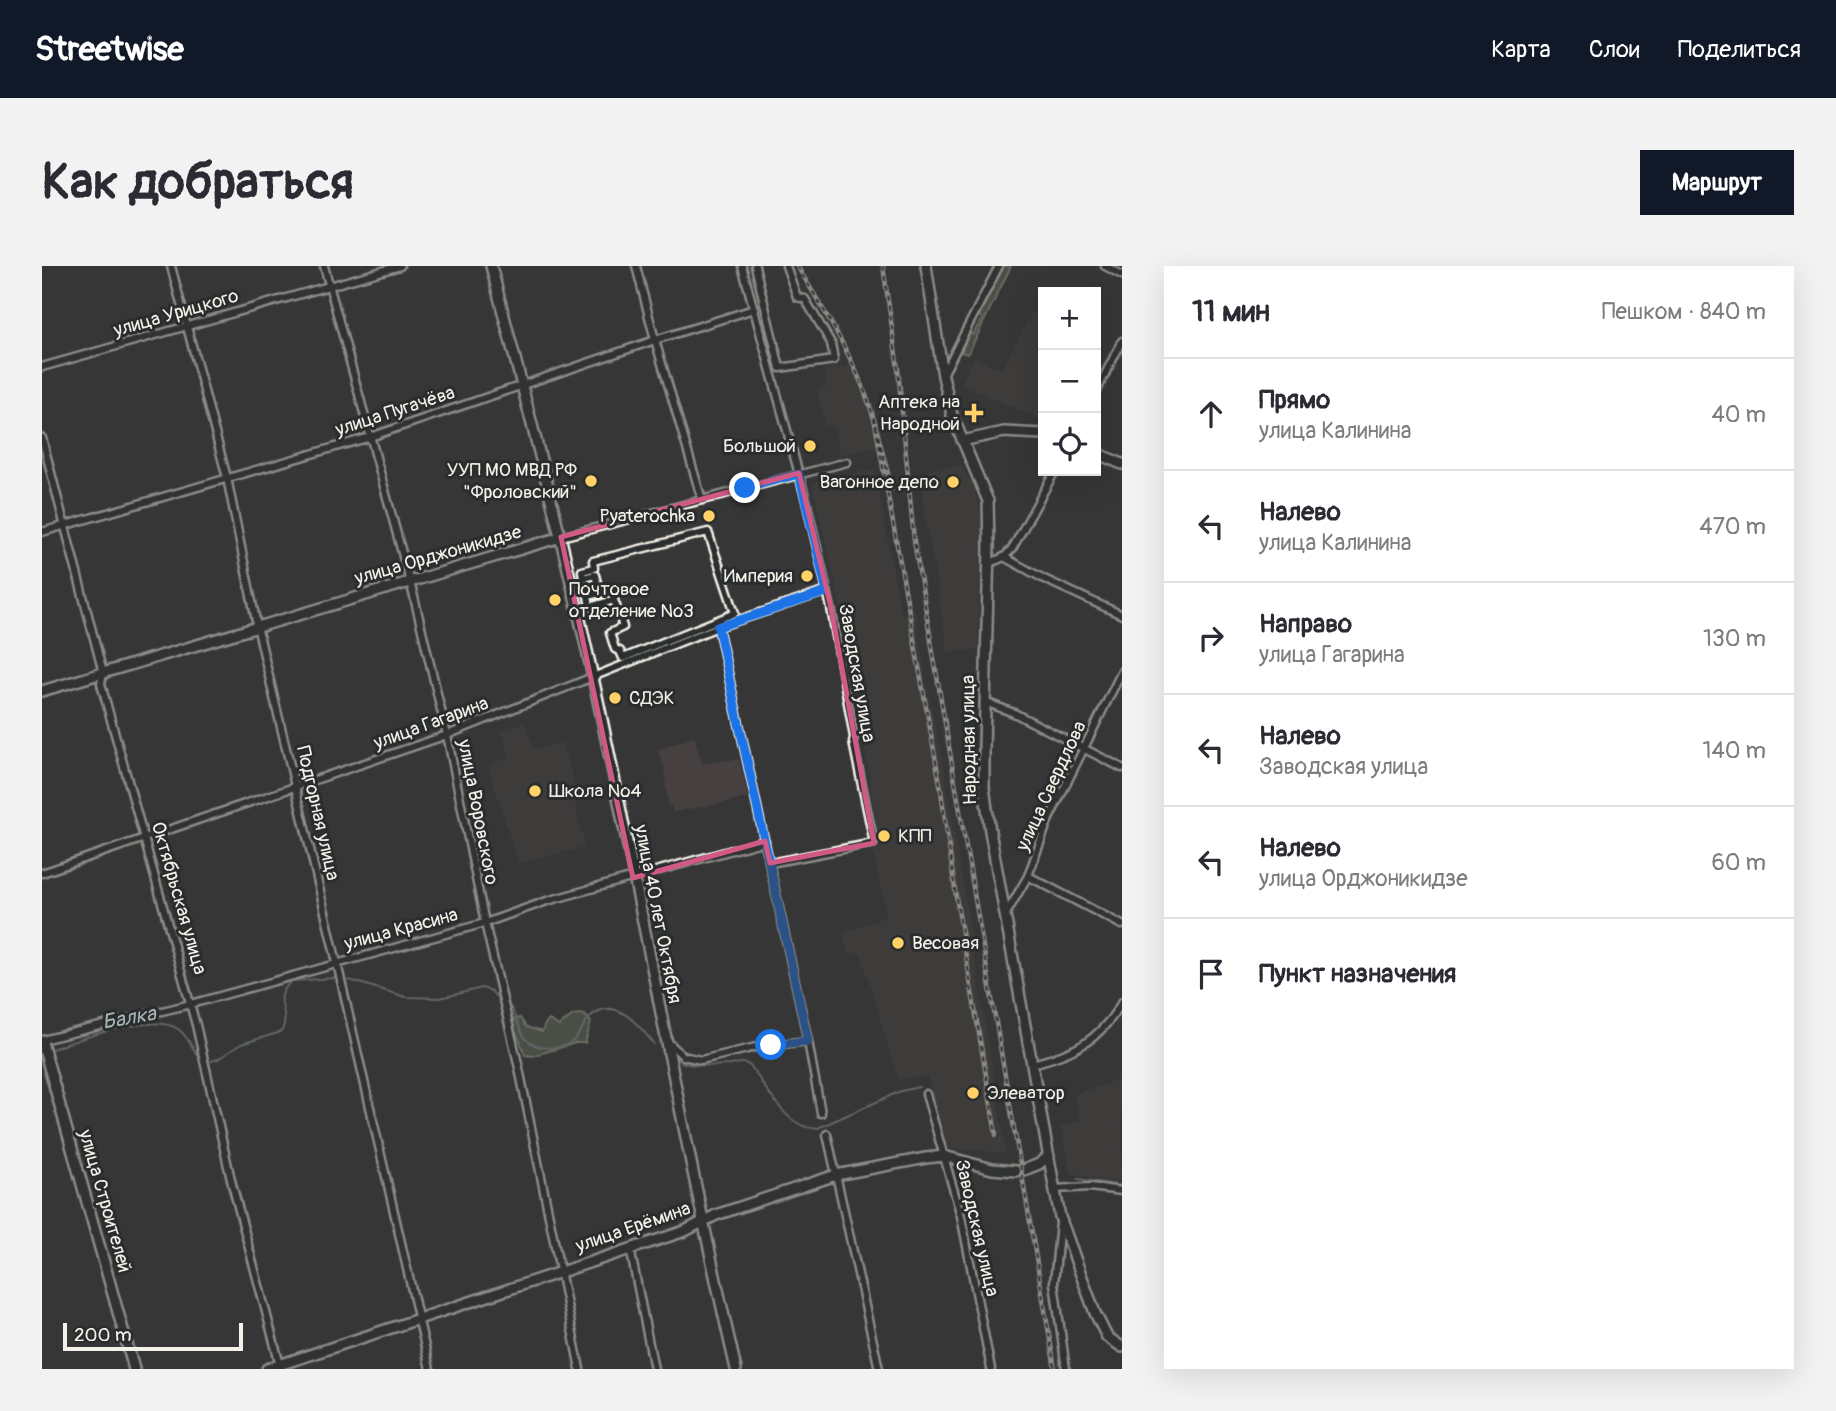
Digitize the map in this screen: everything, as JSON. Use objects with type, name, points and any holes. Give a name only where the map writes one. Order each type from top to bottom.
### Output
[{"type":"street","name":"Подгорная улица","points":[[171,266],[227,478],[257,626],[430,1369]]},
{"type":"street","name":"улица Воровского","points":[[324,266],[410,582],[447,735],[580,1369]]},
{"type":"street","name":"улица Урицкого","points":[[42,367],[400,266]]},
{"type":"street","name":"улица 40 лет Октября","points":[[491,266],[561,537],[593,678],[702,1222],[736,1369]]},
{"type":"street","points":[[636,266],[702,500]]},
{"type":"street","name":"Заводская улица","points":[[742,266],[799,474],[827,592],[853,742],[874,842],[770,863]]},
{"type":"street","points":[[755,266],[780,368],[834,360],[831,342],[805,299],[797,298],[786,266]]},
{"type":"street","name":"Народная улица","points":[[926,266],[943,376],[952,415],[988,501],[984,787],[1032,1064],[1060,1217],[1107,1337],[1122,1347]]},
{"type":"street","points":[[943,376],[999,266]]},
{"type":"street","points":[[1105,266],[1122,275]]},
{"type":"street","name":"улица Пугачёва","points":[[42,532],[370,437],[522,384],[754,309]]},
{"type":"street","points":[[1101,382],[1122,341]]},
{"type":"street","points":[[962,442],[1004,432],[1038,433]]},
{"type":"street","name":"Октябрьская улица","points":[[42,438],[103,673],[101,684],[191,1004],[232,1184],[281,1367]]},
{"type":"street","points":[[1101,455],[1122,464]]},
{"type":"street","name":"улица Орджоникидзе","points":[[42,691],[561,537],[847,462]]},
{"type":"street","points":[[988,564],[1004,557],[1012,549],[1052,476]]},
{"type":"street","points":[[708,532],[735,613],[623,658],[620,651],[615,649],[610,633],[623,627],[614,600],[590,607],[587,596],[600,593],[595,575],[583,578],[582,571],[594,568],[593,561],[708,532]]},
{"type":"street","points":[[1004,557],[1122,615]]},
{"type":"street","name":"улица Гагарина","points":[[42,873],[447,735],[718,627],[827,592]]},
{"type":"street","points":[[718,627],[808,1041],[821,1113]]},
{"type":"street","name":"улица Свердлова","points":[[1006,914],[1028,876],[1044,831],[1122,671]]},
{"type":"street","points":[[985,702],[1014,713],[1122,768]]},
{"type":"street","name":"улица Красина","points":[[42,1041],[191,1004],[485,923],[547,901],[765,841]]},
{"type":"street","points":[[1028,876],[1122,925]]},
{"type":"street","points":[[1032,1064],[1057,1058],[1088,1043],[1110,1022],[1122,1002]]},
{"type":"street","points":[[665,1039],[676,1052],[690,1059],[808,1041]]},
{"type":"street","name":"улица Строителей","points":[[42,1041],[134,1369]]},
{"type":"street","name":"Заводская улица","points":[[926,1094],[961,1216],[991,1369]]},
{"type":"street","points":[[827,1134],[879,1369]]},
{"type":"street","name":"улица Ерёмина","points":[[267,1369],[281,1367],[417,1318],[685,1231],[736,1208],[836,1175],[944,1156],[992,1169],[1020,1171],[1039,1164],[1049,1156]]},
{"type":"street","points":[[1055,1189],[1090,1187],[1122,1191]]},
{"type":"street","name":"Народная улица","points":[[1060,1217],[1054,1283],[1066,1369]]},
{"type":"street","points":[[629,1248],[654,1369]]},
{"type":"highlighted area","points":[[799,473],[831,608],[874,843],[770,863],[765,841],[633,878],[561,537]]},
{"type":"shaded area","points":[[1032,312],[1038,315],[1038,418],[961,385],[974,357],[1002,370]]},
{"type":"shaded area","points":[[851,365],[866,402],[878,447],[840,455],[833,426],[825,426],[817,389],[827,387],[823,370]]},
{"type":"shaded area","points":[[960,465],[973,484],[984,528],[980,557],[978,649],[948,652],[922,496],[926,471]]},
{"type":"shaded area","points":[[875,469],[901,614],[915,611],[929,700],[941,749],[1006,1153],[947,1148],[928,1077],[898,1079],[861,955],[858,952],[848,954],[843,932],[887,916],[871,844],[881,848],[839,600],[812,483]]},
{"type":"shaded area","name":"Школа №4","points":[[525,722],[534,749],[563,744],[575,785],[575,802],[585,847],[518,863],[488,766],[509,757],[501,730]]},
{"type":"shaded area","points":[[694,736],[702,763],[739,759],[748,798],[673,812],[671,805],[668,806],[664,766],[658,750]]},
{"type":"shaded area","points":[[1122,1078],[1122,1184],[1071,1173],[1060,1126],[1080,1121],[1074,1094]]},
{"type":"green space","points":[[1003,266],[1011,266],[968,354],[961,352],[969,333],[973,335],[982,318],[979,316]]},
{"type":"green space","points":[[573,1015],[585,1015],[591,1022],[585,1043],[576,1043],[532,1056],[525,1055],[512,1020],[520,1018],[526,1027],[542,1032],[549,1020],[559,1026]]},
{"type":"waterway","points":[[632,266],[647,327]]},
{"type":"waterway","points":[[211,1061],[241,1044],[281,1032],[285,1018],[282,994],[292,981],[335,978]]},
{"type":"waterway","points":[[349,980],[406,997],[440,998],[482,988],[491,991],[500,1001]]},
{"type":"waterway","points":[[508,1006],[524,1037],[541,1047],[555,1048],[569,1044],[589,1018],[598,1011],[608,1009],[625,1014],[654,1044]]},
{"type":"waterway","name":"Балка","points":[[52,1049],[116,1029],[152,1024],[178,1029],[197,1055]]},
{"type":"waterway","points":[[681,1062],[706,1066],[747,1064],[787,1115],[810,1128],[818,1128],[901,1091],[919,1087]]},
{"type":"waterway","points":[[1078,1179],[1122,1186]]},
{"type":"railway","points":[[797,266],[852,362],[875,423]]},
{"type":"railway","points":[[883,266],[898,369],[914,541],[1055,1369]]},
{"type":"railway","points":[[892,489],[875,423],[940,784],[996,1135]]},
{"type":"place","name":"Аптека на Народной","points":[[974,413]]},
{"type":"place","name":"Большой","points":[[810,446]]},
{"type":"place","name":"УУП МО МВД РФ \"Фроловский\"","points":[[591,481]]},
{"type":"place","name":"Вагонное депо","points":[[953,482]]},
{"type":"place","name":"Pyaterochka","points":[[709,516]]},
{"type":"place","name":"Империя","points":[[807,576]]},
{"type":"place","name":"Почтовое отделение №3","points":[[555,600]]},
{"type":"place","name":"СДЭК","points":[[615,698]]},
{"type":"place","name":"Школа №4","points":[[535,791]]},
{"type":"place","name":"КПП","points":[[884,836]]},
{"type":"place","name":"Весовая","points":[[898,943]]},
{"type":"place","name":"Элеватор","points":[[973,1093]]},
{"type":"route","points":[[745,488],[799,474],[827,592],[718,627],[808,1041],[771,1045]]}]
